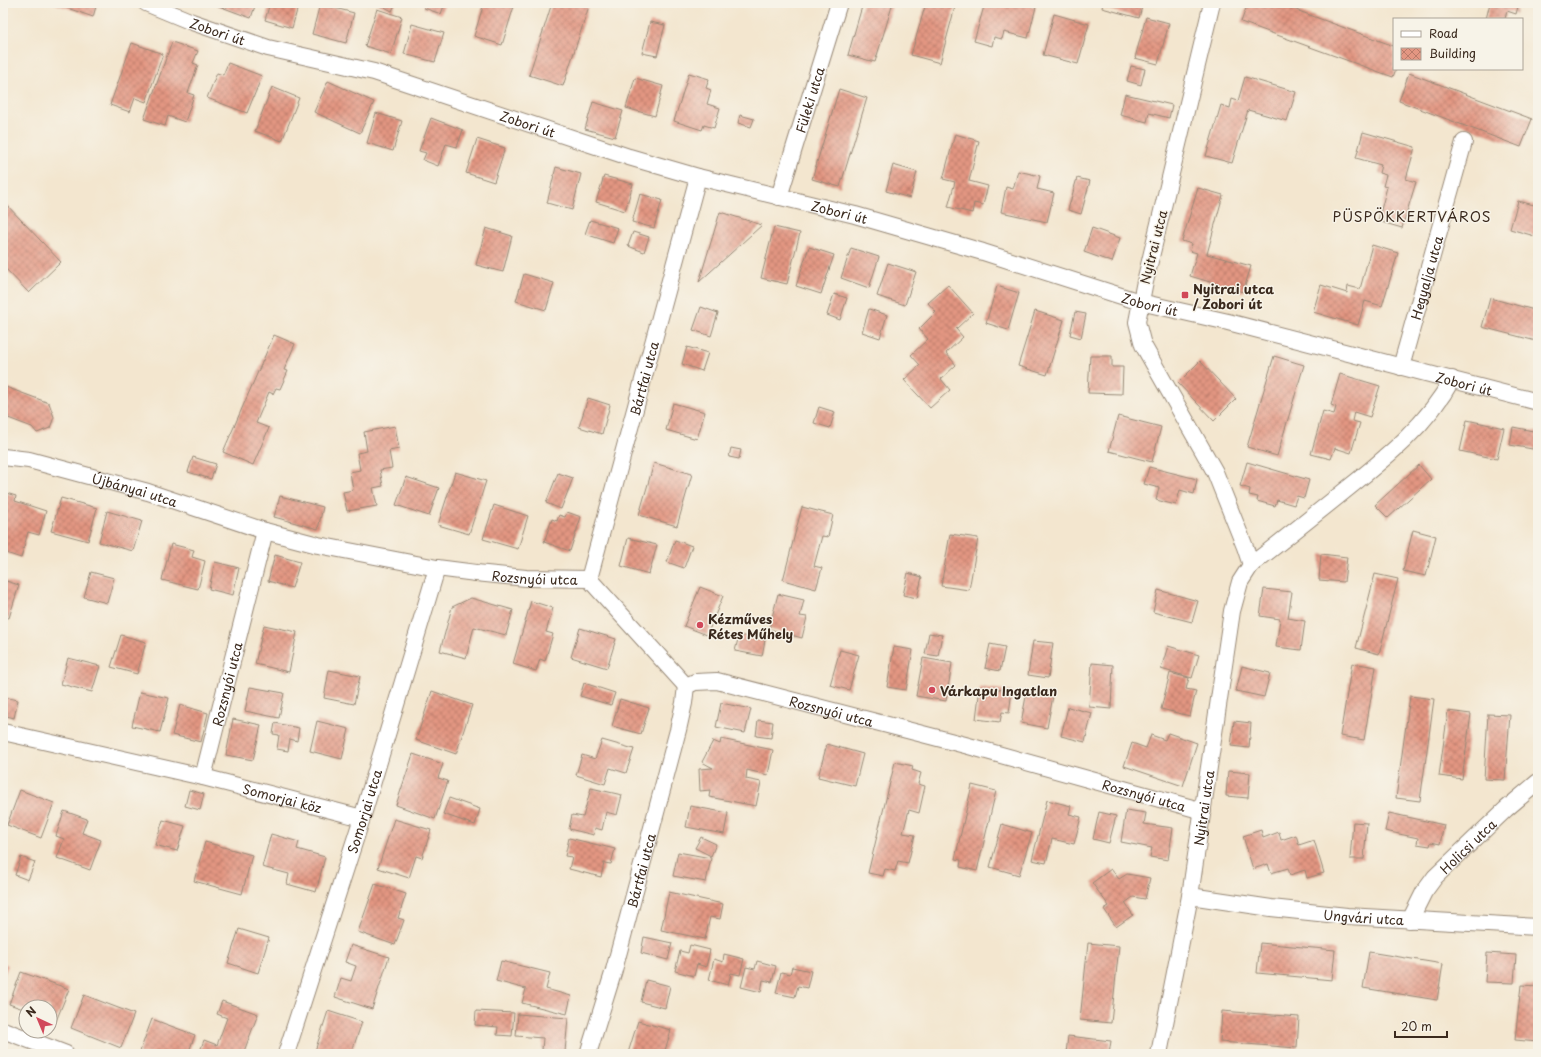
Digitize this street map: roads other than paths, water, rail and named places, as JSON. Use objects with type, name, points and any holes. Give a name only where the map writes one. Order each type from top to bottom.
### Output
[{"type":"street","name":"Zobori út","points":[[146,3],[192,22],[268,48],[374,72],[629,157],[698,177],[855,215],[968,248],[1140,302],[1228,322],[1538,402]]},
{"type":"street","name":"Füleki utca","points":[[779,197],[839,3]]},
{"type":"street","name":"Nyitrai utca","points":[[1212,3],[1140,302],[1137,322],[1143,345],[1215,472],[1251,565]]},
{"type":"street","name":"Hegyalja utca","points":[[1402,367],[1464,142]]},
{"type":"street","name":"Bártfai utca","points":[[589,579],[698,177]]},
{"type":"street","name":"Nyitrai utca","points":[[1159,1054],[1190,896],[1232,611],[1240,582],[1251,565],[1371,470],[1412,432],[1442,397],[1452,379]]},
{"type":"street","name":"Újbányai utca","points":[[3,457],[28,460],[148,492],[265,531]]},
{"type":"street","name":"Rozsnyói utca","points":[[203,777],[265,531],[318,545],[437,568],[526,578],[589,579],[686,686],[695,682],[717,681],[961,744],[1203,811]]},
{"type":"street","name":"Somorjai utca","points":[[286,1054],[362,818],[437,568]]},
{"type":"street","name":"Bártfai utca","points":[[588,1054],[614,970],[676,737],[684,703],[686,686]]},
{"type":"street","points":[[3,732],[203,777]]},
{"type":"street","name":"Somorjai köz","points":[[203,777],[362,818]]},
{"type":"street","name":"Holicsi utca","points":[[1410,920],[1424,892],[1435,877],[1506,809],[1538,782]]},
{"type":"street","name":"Ungvári utca","points":[[1190,896],[1271,908],[1347,916],[1538,927]]},
{"type":"street","points":[[3,1030],[66,1054]]},
{"type":"place","name":"Nyitrai utca / Zobori út","points":[[1185,295]]},
{"type":"place","name":"Kézműves Rétes Műhely","points":[[700,625]]},
{"type":"place","name":"Várkapu Ingatlan","points":[[932,690]]},
{"type":"district","name":"PÜSPÖKKERTVÁROS","points":[[1412,216]]}]
